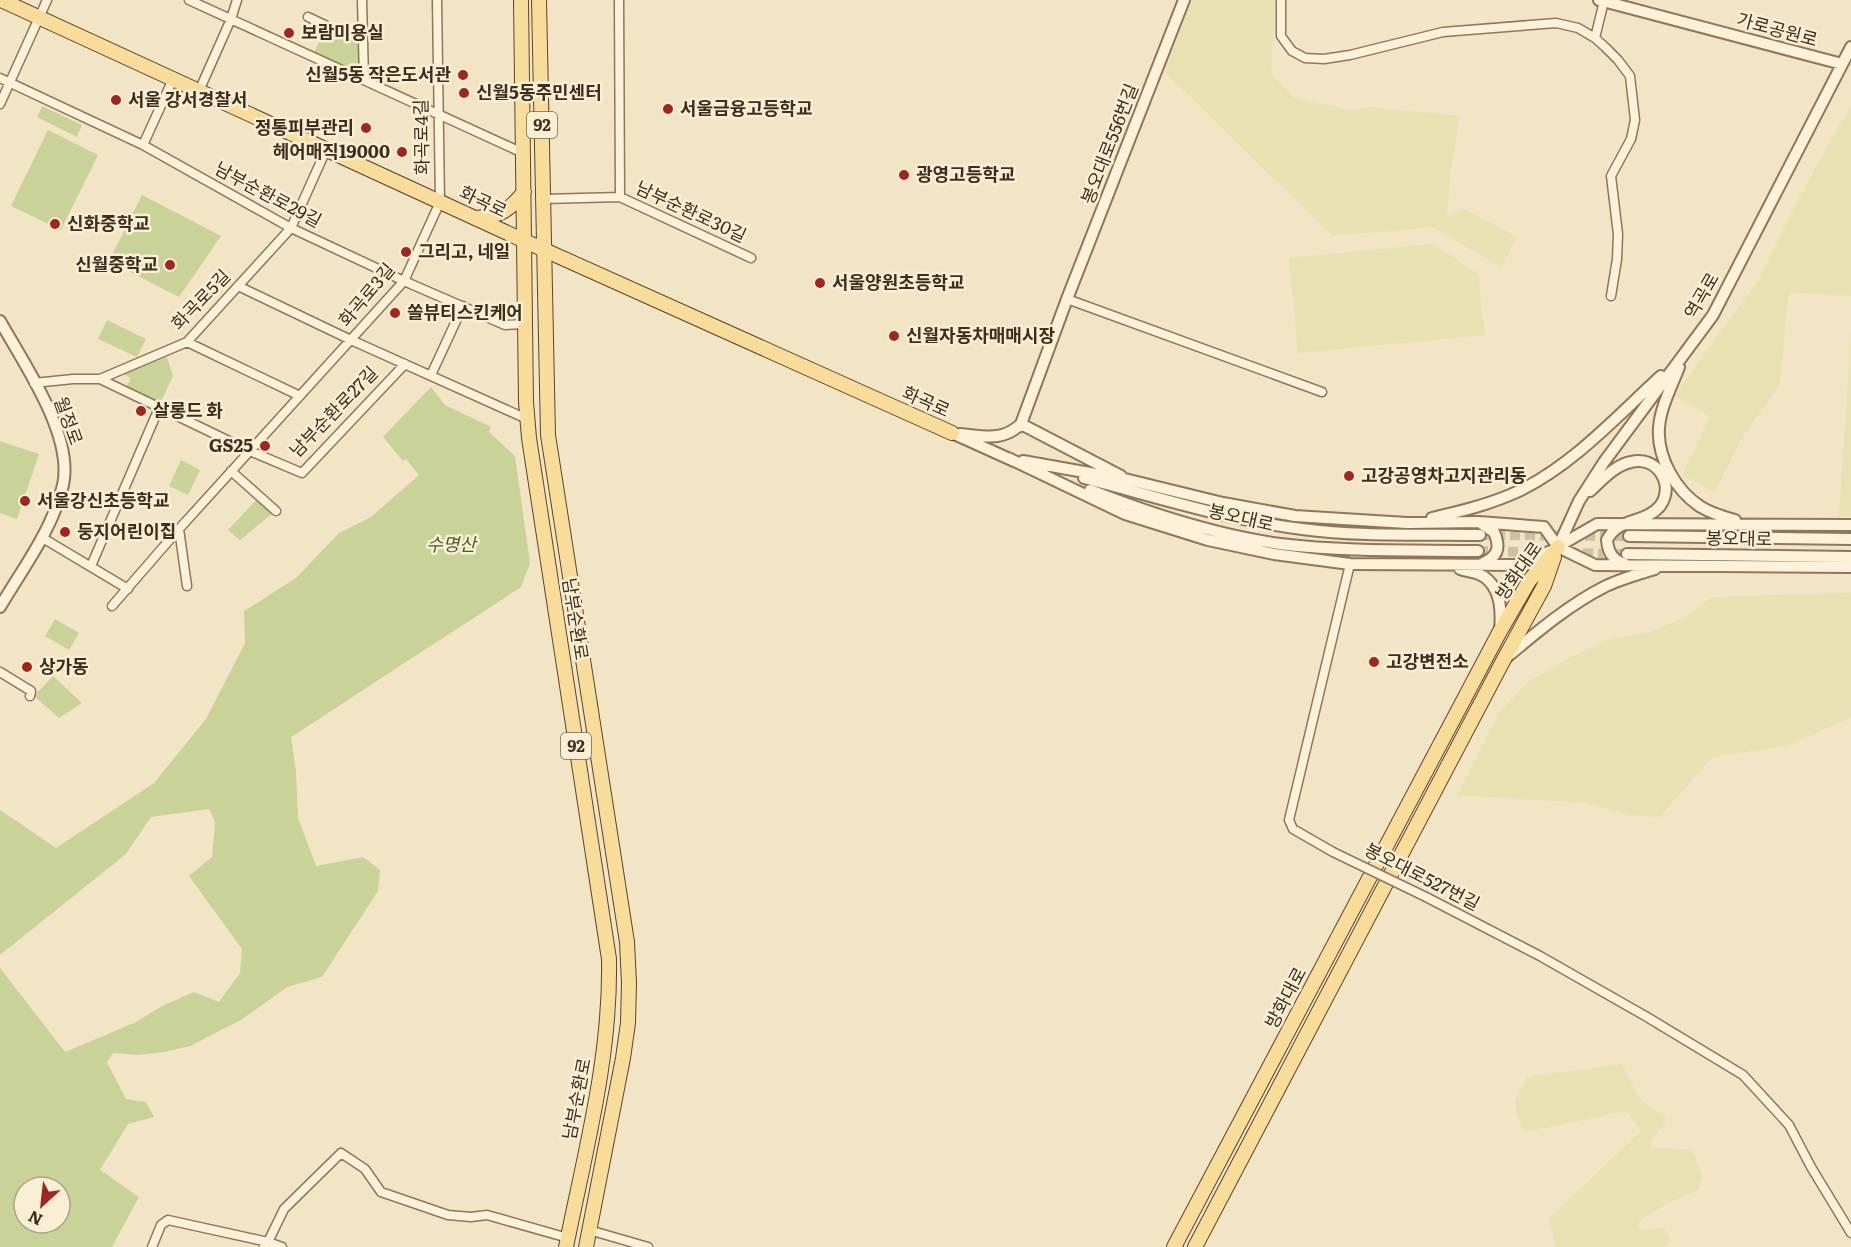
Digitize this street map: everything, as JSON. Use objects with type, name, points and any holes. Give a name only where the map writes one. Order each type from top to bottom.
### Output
[{"type":"main road","name":"화곡로","points":[[1,0],[545,251],[951,433]]},
{"type":"main road","name":"남부순환로","points":[[521,0],[527,419],[609,959],[608,1019],[602,1070],[567,1243]]},
{"type":"main road","name":"남부순환로","points":[[539,0],[548,435],[627,942],[629,983],[628,1023],[623,1058],[586,1247]]},
{"type":"main road","points":[[524,172],[530,176],[532,199],[536,201],[544,196]]},
{"type":"main road","points":[[476,218],[500,214],[515,204],[524,192]]},
{"type":"main road","points":[[525,302],[530,299],[534,300],[535,326],[538,336],[546,343]]},
{"type":"main road","name":"방화대로","points":[[1174,1247],[1499,633],[1529,581],[1558,547]]},
{"type":"main road","name":"방화대로","points":[[1195,1247],[1544,586],[1558,547]]},
{"type":"street","points":[[0,105],[47,0]]},
{"type":"street","points":[[189,0],[524,153]]},
{"type":"street","points":[[199,91],[237,0]]},
{"type":"street","points":[[362,0],[364,80]]},
{"type":"street","name":"화곡로4길","points":[[437,0],[440,202]]},
{"type":"street","points":[[619,0],[621,197]]},
{"type":"street","name":"봉오대로556번길","points":[[1021,424],[1067,299],[1184,0]]},
{"type":"street","points":[[1281,0],[1281,36],[1292,51],[1305,58],[1324,59],[1350,55],[1443,32],[1556,23],[1578,28],[1595,38],[1618,60],[1630,76],[1635,120],[1631,139],[1611,176],[1618,234],[1617,259],[1611,296]]},
{"type":"street","points":[[1595,38],[1602,1]]},
{"type":"street","name":"가로공원로","points":[[1602,1],[1842,64]]},
{"type":"street","points":[[308,17],[325,25]]},
{"type":"street","name":"역곡로","points":[[1558,547],[1579,501],[1627,429],[1713,315],[1851,47]]},
{"type":"street","name":"남부순환로29길","points":[[0,78],[143,145],[291,228],[404,281],[504,325],[526,324]]},
{"type":"street","points":[[143,145],[173,79]]},
{"type":"street","name":"화곡로5길","points":[[34,383],[100,379],[187,342],[291,228],[326,150]]},
{"type":"street","name":"남부순환로30길","points":[[544,196],[621,197],[751,258]]},
{"type":"street","name":"화곡로3길","points":[[112,606],[404,281],[440,202]]},
{"type":"street","name":"남부순환로27길","points":[[238,286],[351,340],[527,419]]},
{"type":"street","points":[[1067,299],[1322,392]]},
{"type":"street","points":[[430,375],[463,306]]},
{"type":"street","name":"월정로","points":[[0,321],[52,415],[60,438],[64,462],[63,482],[57,503],[41,537],[0,607]]},
{"type":"street","points":[[187,342],[300,396]]},
{"type":"street","points":[[1407,523],[1464,511],[1492,502],[1546,475],[1578,452],[1684,355]]},
{"type":"street","points":[[1684,355],[1663,410],[1659,428],[1665,462],[1674,480],[1687,496],[1701,507],[1746,524]]},
{"type":"street","name":"남부순환로27길","points":[[250,451],[302,473],[405,364]]},
{"type":"street","points":[[100,379],[250,451]]},
{"type":"street","points":[[91,566],[159,408]]},
{"type":"street","points":[[951,433],[1004,436],[1021,424],[1129,480]]},
{"type":"street","name":"봉오대로","points":[[951,433],[1128,505],[1226,533],[1281,544],[1349,549],[1478,552]]},
{"type":"street","points":[[1008,458],[1125,514],[1208,540],[1274,554],[1350,564],[1526,565],[1597,524],[1851,525]]},
{"type":"street","points":[[1008,458],[1129,480],[1295,516],[1407,523],[1479,522],[1544,527],[1558,547],[1595,566],[1628,560]]},
{"type":"street","name":"봉오대로","points":[[1008,458],[1249,521],[1302,530],[1356,534],[1480,535]]},
{"type":"street","points":[[1579,501],[1615,469],[1638,460],[1653,465],[1660,471],[1665,480],[1664,498],[1653,511],[1611,532],[1607,540],[1611,556],[1617,562],[1628,560],[1663,567],[1851,567]]},
{"type":"street","points":[[231,471],[276,511]]},
{"type":"street","points":[[1478,565],[1495,555],[1498,547],[1494,532],[1479,522]]},
{"type":"street","points":[[179,529],[187,586]]},
{"type":"street","name":"봉오대로","points":[[1629,536],[1851,539]]},
{"type":"street","points":[[41,537],[128,589]]},
{"type":"street","name":"봉오대로","points":[[1628,560],[1851,557]]},
{"type":"street","name":"봉오대로527번길","points":[[1350,564],[1288,820],[1293,829],[1333,852],[1540,956],[1743,1075],[1789,1125],[1811,1167],[1851,1233]]},
{"type":"street","points":[[1445,566],[1480,574],[1488,581],[1499,597],[1501,606],[1499,633]]},
{"type":"street","points":[[1503,661],[1531,636],[1586,597],[1617,581],[1663,567]]},
{"type":"street","points":[[0,672],[31,691],[30,696]]},
{"type":"street","name":"남부순환로","points":[[266,1244],[284,1209],[341,1153],[365,1168],[381,1192],[448,1215],[471,1217],[487,1215],[567,1243]]},
{"type":"street","points":[[152,1247],[161,1225],[168,1220],[282,1247]]},
{"type":"street","points":[[589,1230],[648,1247]]},
{"type":"shaded area","points":[[1192,0],[1275,0],[1271,74],[1295,98],[1351,110],[1370,107],[1460,116],[1451,169],[1447,218],[1463,208],[1517,237],[1501,267],[1433,227],[1332,236],[1165,72]]},
{"type":"shaded area","points":[[1851,105],[1851,296],[1789,292],[1779,387],[1743,436],[1714,492],[1682,475],[1710,416],[1674,396],[1758,281],[1798,200]]},
{"type":"shaded area","points":[[1433,244],[1478,274],[1485,335],[1298,353],[1289,258]]},
{"type":"shaded area","points":[[1851,332],[1851,516],[1839,516]]},
{"type":"shaded area","points":[[1851,593],[1851,717],[1789,745],[1713,757],[1659,817],[1629,815],[1586,803],[1457,795],[1499,712],[1529,681],[1570,658],[1613,638],[1648,633],[1686,617],[1713,597]]},
{"type":"shaded area","points":[[1622,1064],[1640,1099],[1668,1119],[1651,1141],[1651,1148],[1692,1149],[1702,1175],[1699,1189],[1664,1205],[1638,1222],[1638,1229],[1665,1228],[1671,1241],[1663,1247],[1556,1247],[1548,1219],[1641,1131],[1626,1111],[1525,1132],[1517,1117],[1515,1100],[1527,1078]]},
{"type":"green space","points":[[324,31],[359,31],[360,74],[314,53]]},
{"type":"green space","points":[[42,106],[82,125],[77,137],[37,117]]},
{"type":"green space","points":[[48,130],[98,155],[61,230],[11,206]]},
{"type":"green space","points":[[142,195],[221,236],[179,297],[109,261]]},
{"type":"green space","points":[[107,320],[146,339],[137,357],[98,339]]},
{"type":"green space","points":[[167,357],[173,376],[160,404],[126,388],[131,378],[123,374]]},
{"type":"green space","name":"수명산","points":[[431,387],[445,405],[491,427],[489,432],[515,456],[530,563],[521,587],[291,737],[296,771],[298,818],[316,866],[363,857],[380,870],[378,891],[322,977],[287,987],[241,1020],[190,1046],[139,1055],[113,1053],[107,1062],[126,1099],[146,1102],[154,1117],[128,1124],[100,1170],[139,1197],[112,1247],[0,1247],[0,968],[65,1052],[134,1023],[164,1005],[194,992],[219,1002],[240,973],[242,949],[189,876],[212,857],[215,822],[209,809],[151,817],[126,854],[0,955],[0,810],[56,848],[154,783],[206,719],[245,643],[244,611],[296,578],[339,533],[371,517],[419,475],[406,459],[403,461],[383,437]]},
{"type":"green space","points":[[0,441],[39,454],[17,519],[0,513]]},
{"type":"green space","points":[[181,460],[200,470],[188,495],[169,486]]},
{"type":"green space","points":[[257,499],[273,513],[240,540],[228,530]]},
{"type":"green space","points":[[55,619],[79,633],[69,650],[45,636]]},
{"type":"green space","points":[[53,676],[82,703],[59,718],[34,696]]},
{"type":"tunnel","points":[[1480,535],[1629,536]]},
{"type":"tunnel","points":[[1478,551],[1550,553]]},
{"type":"tunnel","points":[[1568,553],[1627,554]]},
{"type":"place","name":"보람미용실","points":[[289,33]]},
{"type":"place","name":"신월5동 작은도서관","points":[[463,75]]},
{"type":"place","name":"신월5동주민센터","points":[[464,93]]},
{"type":"place","name":"서울 강서경찰서","points":[[116,100]]},
{"type":"place","name":"서울금융고등학교","points":[[668,109]]},
{"type":"place","name":"정통피부관리","points":[[366,128]]},
{"type":"place","name":"헤어매직19000","points":[[402,152]]},
{"type":"place","name":"광영고등학교","points":[[904,175]]},
{"type":"place","name":"신화중학교","points":[[55,224]]},
{"type":"place","name":"그리고, 네일","points":[[406,252]]},
{"type":"place","name":"신월중학교","points":[[170,265]]},
{"type":"place","name":"서울양원초등학교","points":[[820,283]]},
{"type":"place","name":"쏠뷰티스킨케어","points":[[395,313]]},
{"type":"place","name":"신월자동차매매시장","points":[[894,336]]},
{"type":"place","name":"살롱드 화","points":[[141,411]]},
{"type":"place","name":"GS25","points":[[265,446]]},
{"type":"place","name":"고강공영차고지관리동","points":[[1349,476]]},
{"type":"place","name":"서울강신초등학교","points":[[25,501]]},
{"type":"place","name":"둥지어린이집","points":[[65,532]]},
{"type":"place","name":"고강변전소","points":[[1374,662]]},
{"type":"place","name":"상가동","points":[[27,667]]}]
